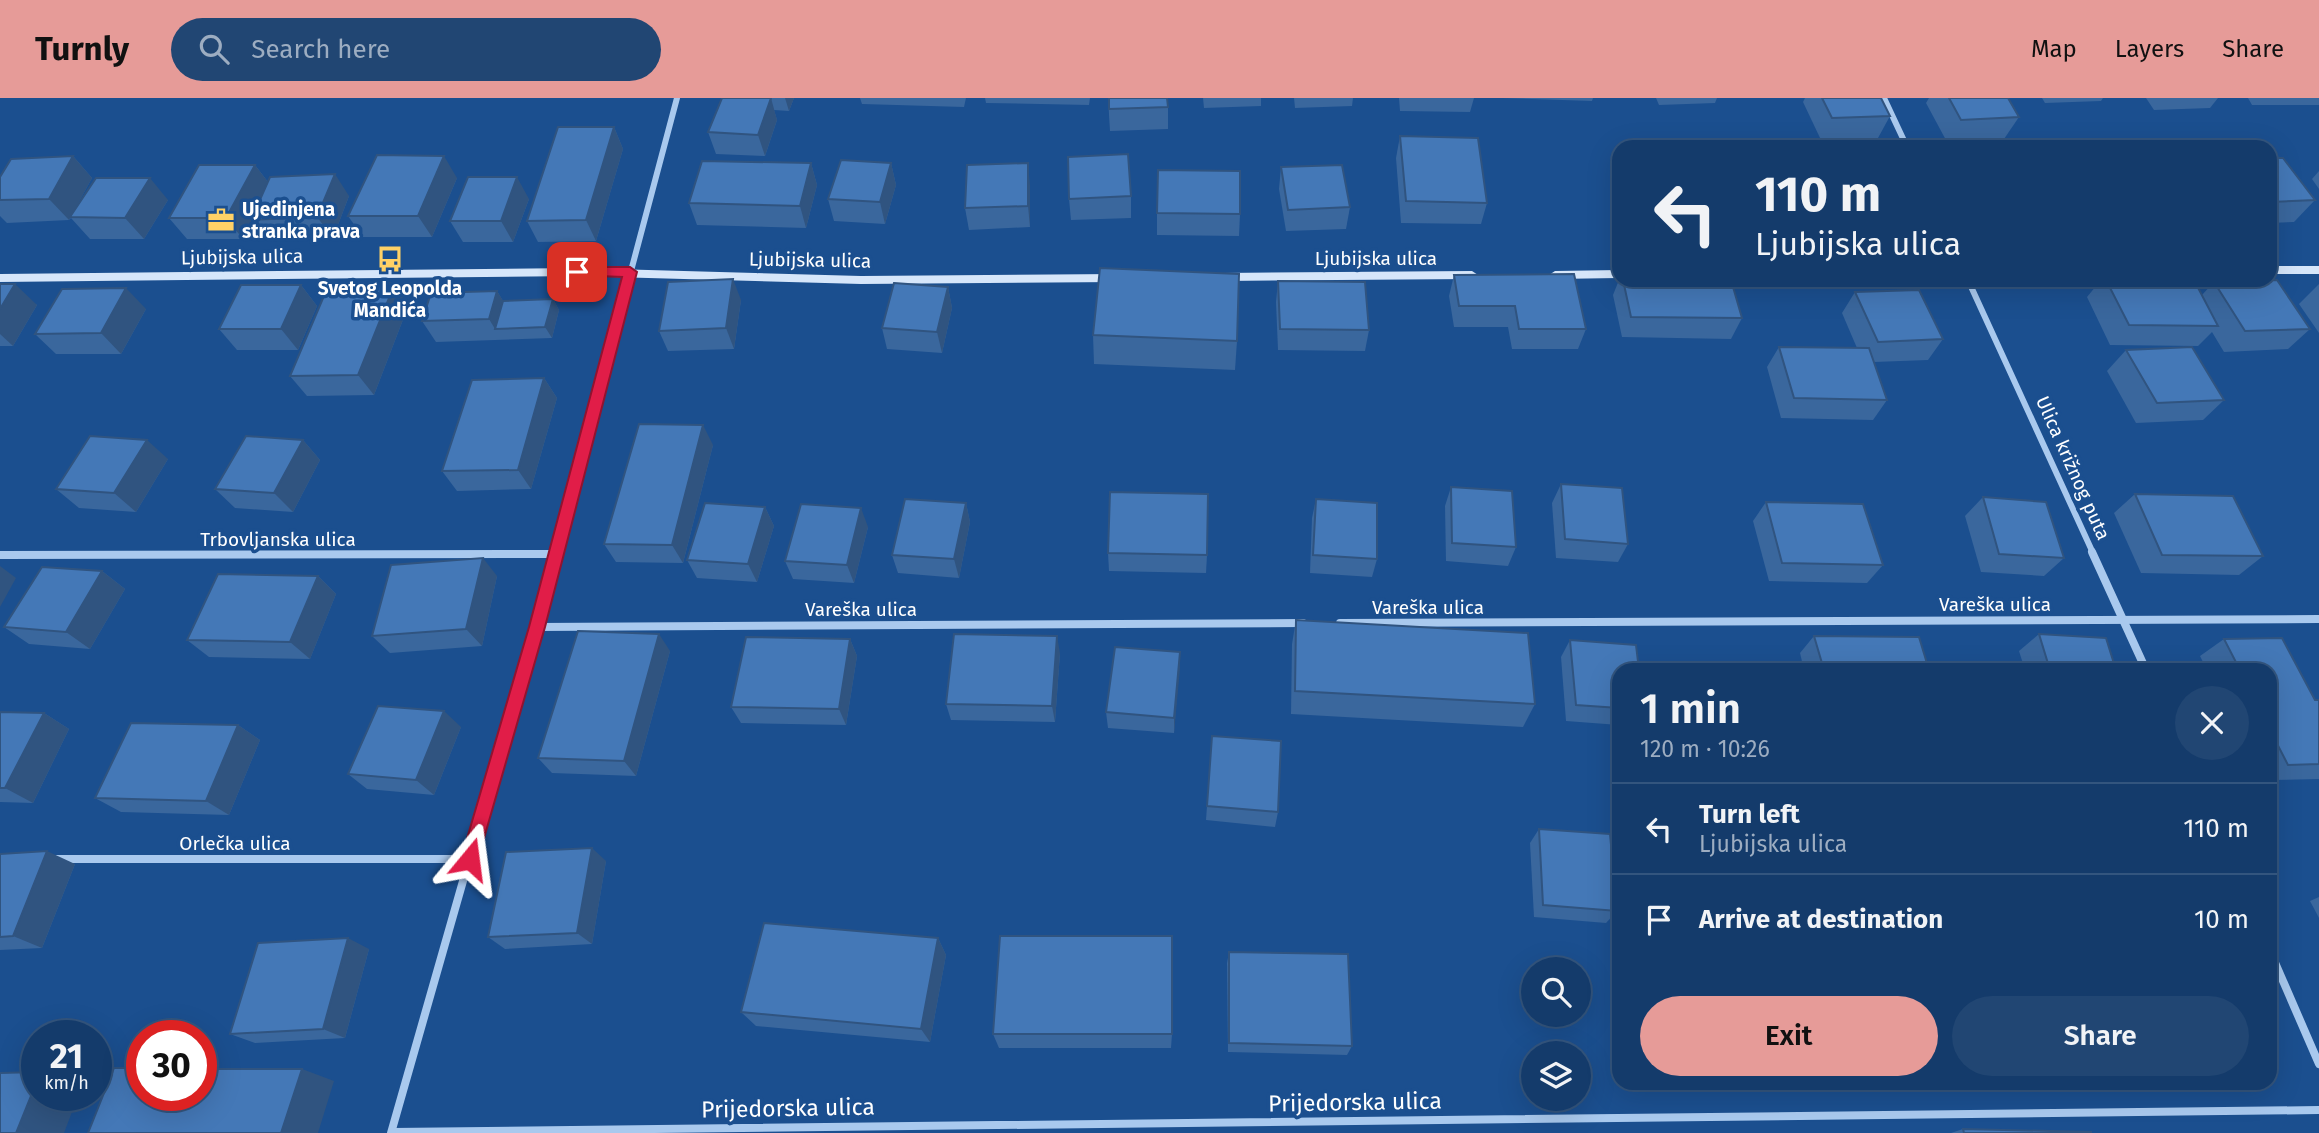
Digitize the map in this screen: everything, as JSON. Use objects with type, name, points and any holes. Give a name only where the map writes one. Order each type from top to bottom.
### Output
[{"type":"street","points":[[391,1133],[537,627],[677,98]]},
{"type":"street","points":[[1884,98],[1905,140]]},
{"type":"street","points":[[2277,270],[2319,270]]},
{"type":"street","name":"Ljubijska ulica","points":[[0,278],[630,272],[861,279],[1136,278]]},
{"type":"street","points":[[1536,275],[1612,274]]},
{"type":"street","name":"Ljubijska ulica","points":[[1205,277],[1481,275]]},
{"type":"street","name":"Ulica križnog puta","points":[[1971,287],[2143,663]]},
{"type":"street","name":"Trbovljanska ulica","points":[[0,555],[555,554]]},
{"type":"street","name":"Vareška ulica","points":[[1330,623],[2319,619]]},
{"type":"street","name":"Vareška ulica","points":[[537,627],[1316,623]]},
{"type":"street","name":"Orlečka ulica","points":[[41,859],[470,859]]},
{"type":"street","points":[[2277,967],[2319,1064]]},
{"type":"street","name":"Prijedorska ulica","points":[[391,1133],[2319,1110]]},
{"type":"building","points":[[722,98],[771,98],[758,135],[708,132]]},
{"type":"building","points":[[1109,98],[1167,98],[1168,107],[1109,109]]},
{"type":"building","points":[[1822,98],[1881,98],[1890,116],[1832,118]]},
{"type":"building","points":[[1949,98],[2008,98],[2019,117],[1961,120]]},
{"type":"building","points":[[558,127],[614,127],[586,220],[527,221]]},
{"type":"building","points":[[1400,136],[1478,138],[1487,203],[1406,201]]},
{"type":"building","points":[[1128,154],[1131,196],[1069,199],[1068,157]]},
{"type":"building","points":[[377,155],[444,156],[418,216],[348,216]]},
{"type":"building","points":[[73,156],[49,199],[0,200],[0,177],[11,159]]},
{"type":"building","points":[[2277,158],[2283,158],[2315,200],[2277,202]]},
{"type":"building","points":[[841,160],[891,163],[880,202],[828,199]]},
{"type":"building","points":[[702,161],[811,163],[800,206],[689,203]]},
{"type":"building","points":[[1028,163],[1028,206],[965,208],[967,165]]},
{"type":"building","points":[[199,165],[255,165],[226,218],[169,218]]},
{"type":"building","points":[[1342,165],[1350,207],[1288,210],[1281,167]]},
{"type":"building","points":[[1158,170],[1240,171],[1240,214],[1157,213]]},
{"type":"building","points":[[335,174],[317,217],[251,220],[270,177]]},
{"type":"building","points":[[468,177],[517,177],[501,221],[450,221]]},
{"type":"building","points":[[96,178],[150,178],[125,218],[70,217]]},
{"type":"building","points":[[1100,268],[1239,274],[1237,341],[1093,335]]},
{"type":"building","points":[[1574,274],[1586,329],[1519,329],[1515,306],[1459,306],[1454,275]]},
{"type":"building","points":[[733,279],[726,328],[659,331],[668,282]]},
{"type":"building","points":[[2277,280],[2310,329],[2245,331],[2217,287],[2277,287]]},
{"type":"building","points":[[1278,281],[1365,282],[1369,330],[1280,329]]},
{"type":"building","points":[[395,283],[358,375],[290,376],[329,284]]},
{"type":"building","points":[[894,283],[948,287],[937,332],[882,328]]},
{"type":"building","points":[[0,284],[15,284],[0,309]]},
{"type":"building","points":[[241,285],[301,285],[281,329],[219,329]]},
{"type":"building","points":[[1625,287],[1733,287],[1742,318],[1631,317]]},
{"type":"building","points":[[2110,287],[2198,287],[2218,326],[2129,325]]},
{"type":"building","points":[[126,288],[101,333],[35,334],[62,289]]},
{"type":"building","points":[[1919,290],[1943,339],[1878,342],[1855,292]]},
{"type":"building","points":[[497,291],[489,319],[422,321],[431,293]]},
{"type":"building","points":[[553,299],[545,327],[495,329],[503,301]]},
{"type":"building","points":[[1779,347],[1869,348],[1887,400],[1794,398]]},
{"type":"building","points":[[2192,347],[2224,400],[2157,403],[2126,350]]},
{"type":"building","points":[[544,378],[518,470],[442,471],[472,380]]},
{"type":"building","points":[[639,424],[703,425],[672,545],[604,544]]},
{"type":"building","points":[[90,436],[147,440],[114,493],[56,489]]},
{"type":"building","points":[[246,436],[303,440],[274,493],[215,489]]},
{"type":"building","points":[[1561,484],[1622,488],[1628,544],[1565,539]]},
{"type":"building","points":[[1451,487],[1512,491],[1516,547],[1452,543]]},
{"type":"building","points":[[1110,492],[1208,494],[1207,555],[1108,553]]},
{"type":"building","points":[[2135,494],[2233,496],[2263,556],[2162,555]]},
{"type":"building","points":[[1983,497],[2046,502],[2064,558],[1999,554]]},
{"type":"building","points":[[905,499],[966,503],[954,559],[892,555]]},
{"type":"building","points":[[1316,499],[1377,503],[1377,559],[1313,555]]},
{"type":"building","points":[[1766,502],[1863,504],[1883,565],[1782,563]]},
{"type":"building","points":[[705,503],[765,507],[748,564],[687,560]]},
{"type":"building","points":[[801,504],[861,508],[847,565],[785,561]]},
{"type":"building","points":[[483,558],[466,629],[372,636],[391,565]]},
{"type":"building","points":[[42,567],[102,571],[66,632],[4,627]]},
{"type":"building","points":[[218,574],[318,576],[290,642],[187,640]]},
{"type":"building","points":[[1296,620],[1528,633],[1535,704],[1295,691]]},
{"type":"building","points":[[578,631],[659,634],[624,761],[538,758]]},
{"type":"building","points":[[954,634],[1057,636],[1052,706],[946,704]]},
{"type":"building","points":[[2039,634],[2106,638],[2114,663],[2048,663]]},
{"type":"building","points":[[1814,636],[1919,637],[1927,663],[1822,663]]},
{"type":"building","points":[[746,637],[850,639],[839,709],[731,707]]},
{"type":"building","points":[[2282,638],[2315,700],[2319,700],[2319,764],[2288,765],[2277,744],[2277,663],[2236,663],[2224,639]]},
{"type":"building","points":[[1570,640],[1636,645],[1638,663],[1612,663],[1612,708],[1576,705]]},
{"type":"building","points":[[1115,647],[1180,652],[1174,718],[1106,712]]},
{"type":"building","points":[[378,706],[444,711],[416,780],[348,774]]},
{"type":"building","points":[[0,712],[44,713],[5,788],[0,788]]},
{"type":"building","points":[[131,723],[238,725],[206,801],[95,798]]},
{"type":"building","points":[[1212,736],[1281,741],[1278,812],[1207,806]]},
{"type":"building","points":[[1539,829],[1610,834],[1612,911],[1543,905]]},
{"type":"building","points":[[592,848],[577,933],[488,937],[506,852]]},
{"type":"building","points":[[47,851],[13,936],[0,937],[0,854]]},
{"type":"building","points":[[764,923],[938,938],[921,1029],[741,1012]]},
{"type":"building","points":[[1000,936],[1172,936],[1172,1034],[993,1034]]},
{"type":"building","points":[[348,938],[323,1029],[230,1034],[258,943]]},
{"type":"building","points":[[1229,952],[1348,954],[1352,1046],[1229,1043]]},
{"type":"building","points":[[114,1068],[126,1068],[126,1111],[217,1111],[217,1069],[302,1069],[281,1133],[88,1133],[97,1111],[112,1111]]},
{"type":"building","points":[[21,1072],[21,1111],[25,1111],[16,1133],[0,1133],[0,1073]]},
{"type":"building","points":[[1963,1129],[2091,1132],[2091,1133],[1964,1133]]},
{"type":"place","name":"Ujedinjena stranka prava","points":[[221,220]]},
{"type":"place","name":"Svetog Leopolda Mandića","points":[[390,259]]},
{"type":"route","points":[[470,859],[537,627],[623,308],[630,272],[577,272]]}]
